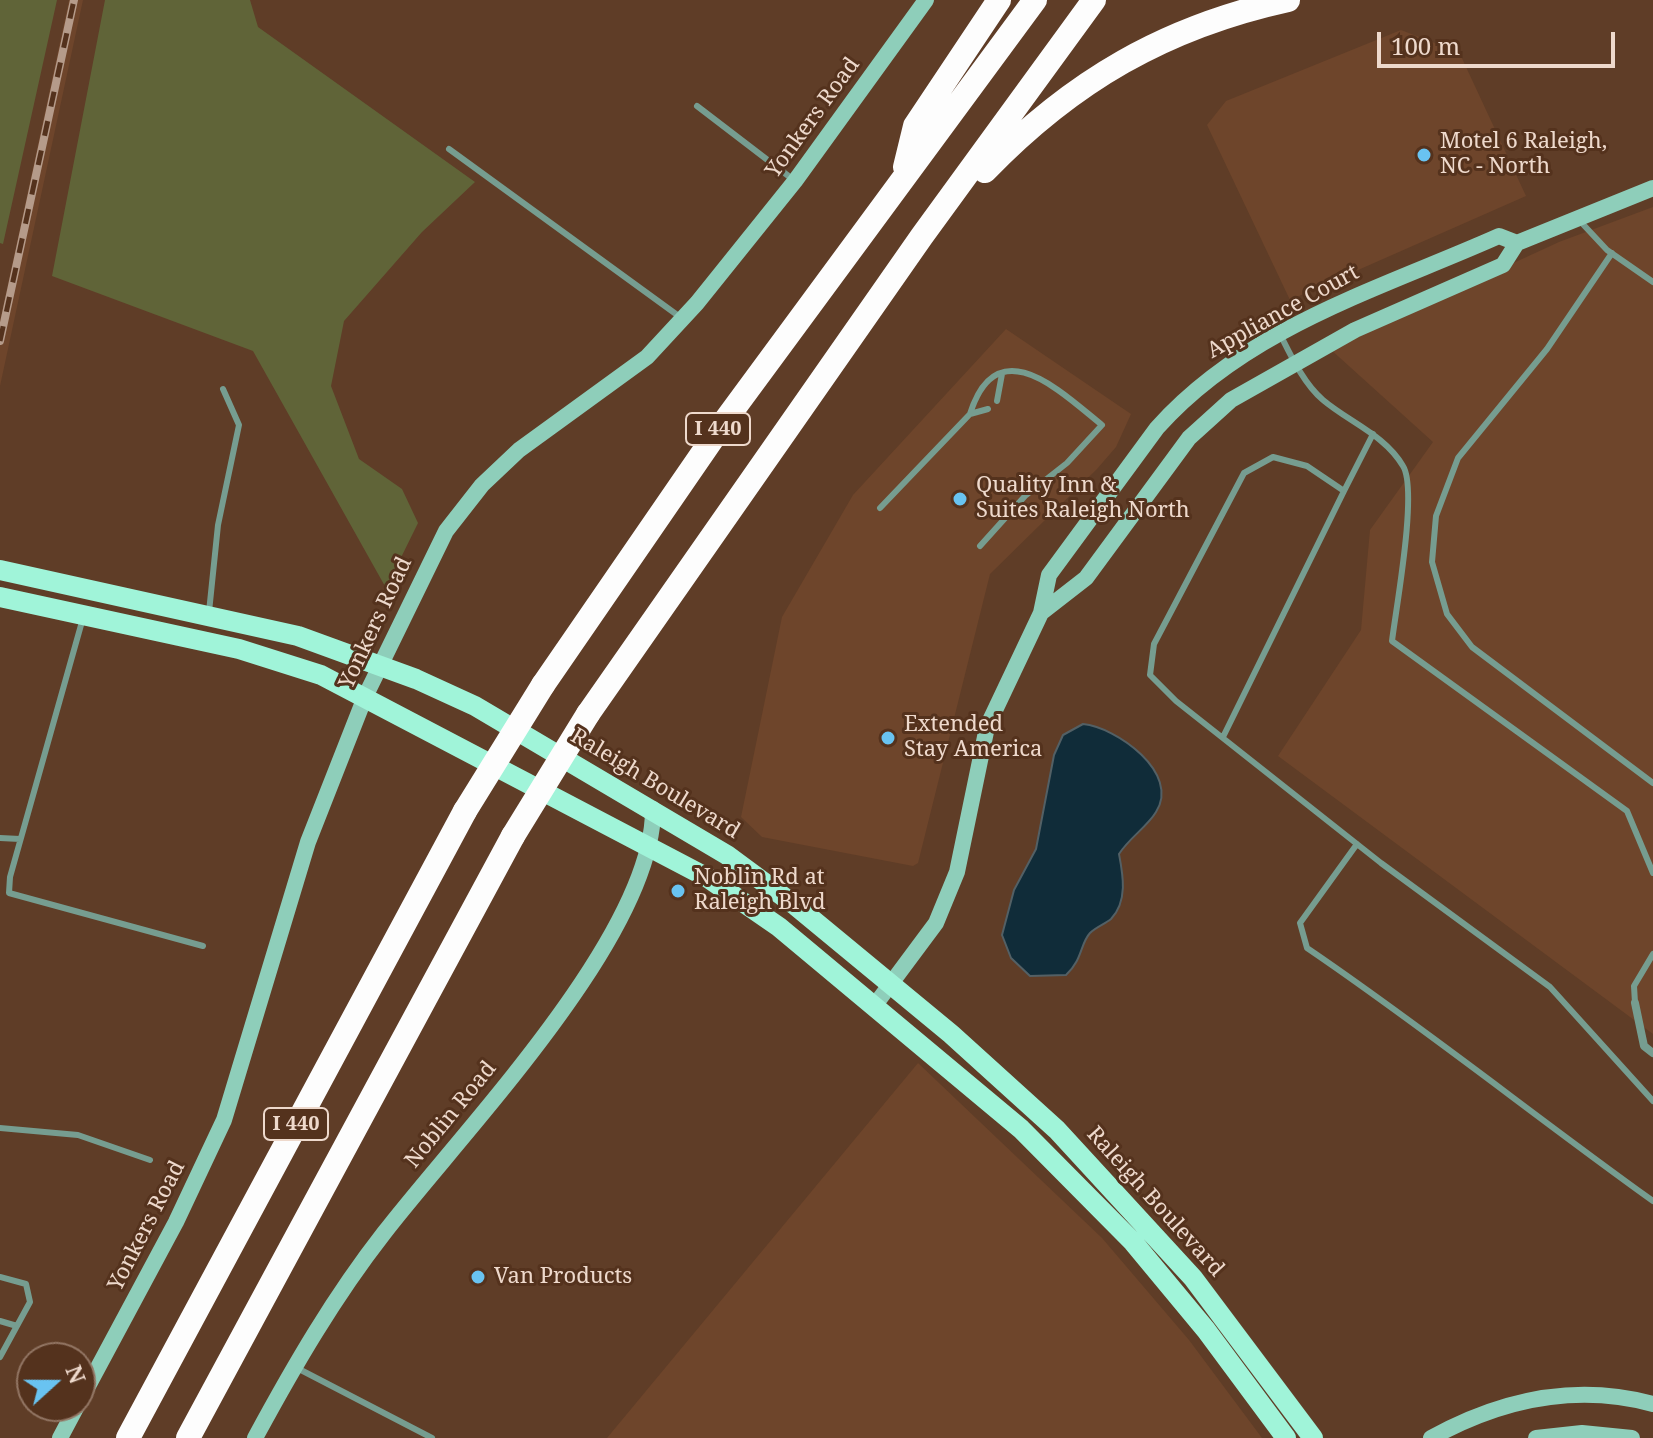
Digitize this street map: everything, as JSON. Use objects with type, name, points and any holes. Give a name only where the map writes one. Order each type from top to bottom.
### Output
[{"type":"highway","points":[[902,179],[915,126],[999,0]]},
{"type":"highway","name":"I 440","points":[[128,1438],[465,811],[543,685],[654,519],[1035,0]]},
{"type":"highway","name":"I 440","points":[[188,1438],[419,1004],[513,836],[588,714],[922,236],[1094,0]]},
{"type":"highway","points":[[922,236],[1024,130],[1090,80],[1126,59],[1195,29],[1288,0]]},
{"type":"main road","name":"Raleigh Boulevard","points":[[0,570],[298,636],[380,666],[475,706],[653,809],[751,871],[995,1072],[1117,1192],[1213,1302],[1313,1438]]},
{"type":"main road","name":"Raleigh Boulevard","points":[[0,597],[267,656],[321,675],[708,878],[756,910],[875,1005],[1021,1129],[1133,1242],[1206,1330],[1286,1438]]},
{"type":"street","name":"Yonkers Road","points":[[96,1372],[176,1222],[224,1120],[308,842],[365,697],[446,531],[482,485],[550,425],[647,357],[682,319],[795,181],[926,0]]},
{"type":"street","name":"Appliance Court","points":[[1041,613],[1086,578],[1189,438],[1231,400],[1294,361],[1382,317],[1503,265],[1517,243],[1653,188]]},
{"type":"street","name":"Appliance Court","points":[[875,1005],[936,923],[957,872],[987,727],[1041,613],[1049,575],[1157,428],[1177,406],[1222,368],[1280,334],[1376,286],[1499,236],[1517,243]]},
{"type":"street","name":"Noblin Road","points":[[255,1438],[319,1324],[384,1232],[557,1018],[597,957],[640,874],[650,847],[653,809]]},
{"type":"street","points":[[1635,1003],[1644,1046],[1653,1053]]},
{"type":"street","points":[[1431,1438],[1487,1411],[1543,1397],[1602,1395],[1653,1404]]},
{"type":"street","points":[[1536,1438],[1582,1433],[1632,1438]]},
{"type":"lane","points":[[697,106],[795,181]]},
{"type":"lane","points":[[449,149],[682,319]]},
{"type":"lane","points":[[1576,218],[1612,253],[1653,282]]},
{"type":"lane","points":[[1612,253],[1547,349],[1458,458],[1436,516],[1432,562],[1447,614],[1472,647],[1653,783]]},
{"type":"lane","points":[[1280,334],[1294,361],[1321,399],[1373,434],[1405,467],[1408,512],[1392,641],[1627,811],[1653,873]]},
{"type":"lane","points":[[880,508],[970,414],[981,388],[1002,374],[1031,372],[1102,425],[1067,463],[1025,496],[980,546]]},
{"type":"lane","points":[[997,401],[1002,374]]},
{"type":"lane","points":[[208,615],[218,525],[239,425],[223,389]]},
{"type":"lane","points":[[970,414],[988,409]]},
{"type":"lane","points":[[1223,737],[1373,434]]},
{"type":"lane","points":[[1344,491],[1307,466],[1273,457],[1244,473],[1154,644],[1150,675],[1176,701],[1357,844],[1550,987],[1653,1101]]},
{"type":"lane","points":[[84,615],[20,839],[9,893],[203,946]]},
{"type":"lane","points":[[0,838],[20,839]]},
{"type":"lane","points":[[1357,844],[1300,923],[1307,948],[1406,1015],[1526,1110],[1653,1201]]},
{"type":"lane","points":[[1635,1003],[1634,986],[1653,954]]},
{"type":"lane","points":[[0,1128],[78,1135],[150,1160]]},
{"type":"lane","points":[[0,1277],[26,1284],[30,1302],[0,1357]]},
{"type":"lane","points":[[0,1321],[17,1326]]},
{"type":"lane","points":[[294,1367],[432,1438]]},
{"type":"shaded area","points":[[69,0],[83,0],[0,386],[0,321]]},
{"type":"shaded area","points":[[1401,30],[1440,45],[1453,39],[1526,196],[1290,300],[1207,125],[1226,101]]},
{"type":"shaded area","points":[[1653,207],[1653,1034],[1278,756],[1361,630],[1370,530],[1433,442],[1329,348],[1559,242]]},
{"type":"shaded area","points":[[1006,329],[1131,414],[1116,447],[1097,469],[990,574],[918,863],[913,866],[762,837],[741,817],[782,617],[853,495]]},
{"type":"shaded area","points":[[918,1063],[1102,1238],[1189,1340],[1262,1438],[607,1438]]},
{"type":"green space","points":[[0,0],[57,0],[3,244],[0,243]]},
{"type":"green space","points":[[105,0],[250,0],[258,27],[475,182],[422,232],[344,321],[331,386],[359,459],[402,489],[418,523],[386,588],[253,351],[52,276]]},
{"type":"water","points":[[1083,724],[1112,734],[1141,754],[1160,782],[1161,797],[1156,812],[1119,854],[1123,888],[1120,904],[1111,919],[1090,933],[1076,963],[1066,975],[1030,976],[1011,958],[1002,935],[1014,890],[1036,849],[1054,755],[1063,735]]},
{"type":"railway","points":[[0,341],[74,0]]},
{"type":"place","name":"Motel 6 Raleigh, NC - North","points":[[1424,155]]},
{"type":"place","name":"Quality Inn & Suites Raleigh North","points":[[960,499]]},
{"type":"place","name":"Extended Stay America","points":[[888,738]]},
{"type":"place","name":"Noblin Rd at Raleigh Blvd","points":[[678,891]]},
{"type":"place","name":"Van Products","points":[[478,1277]]}]
